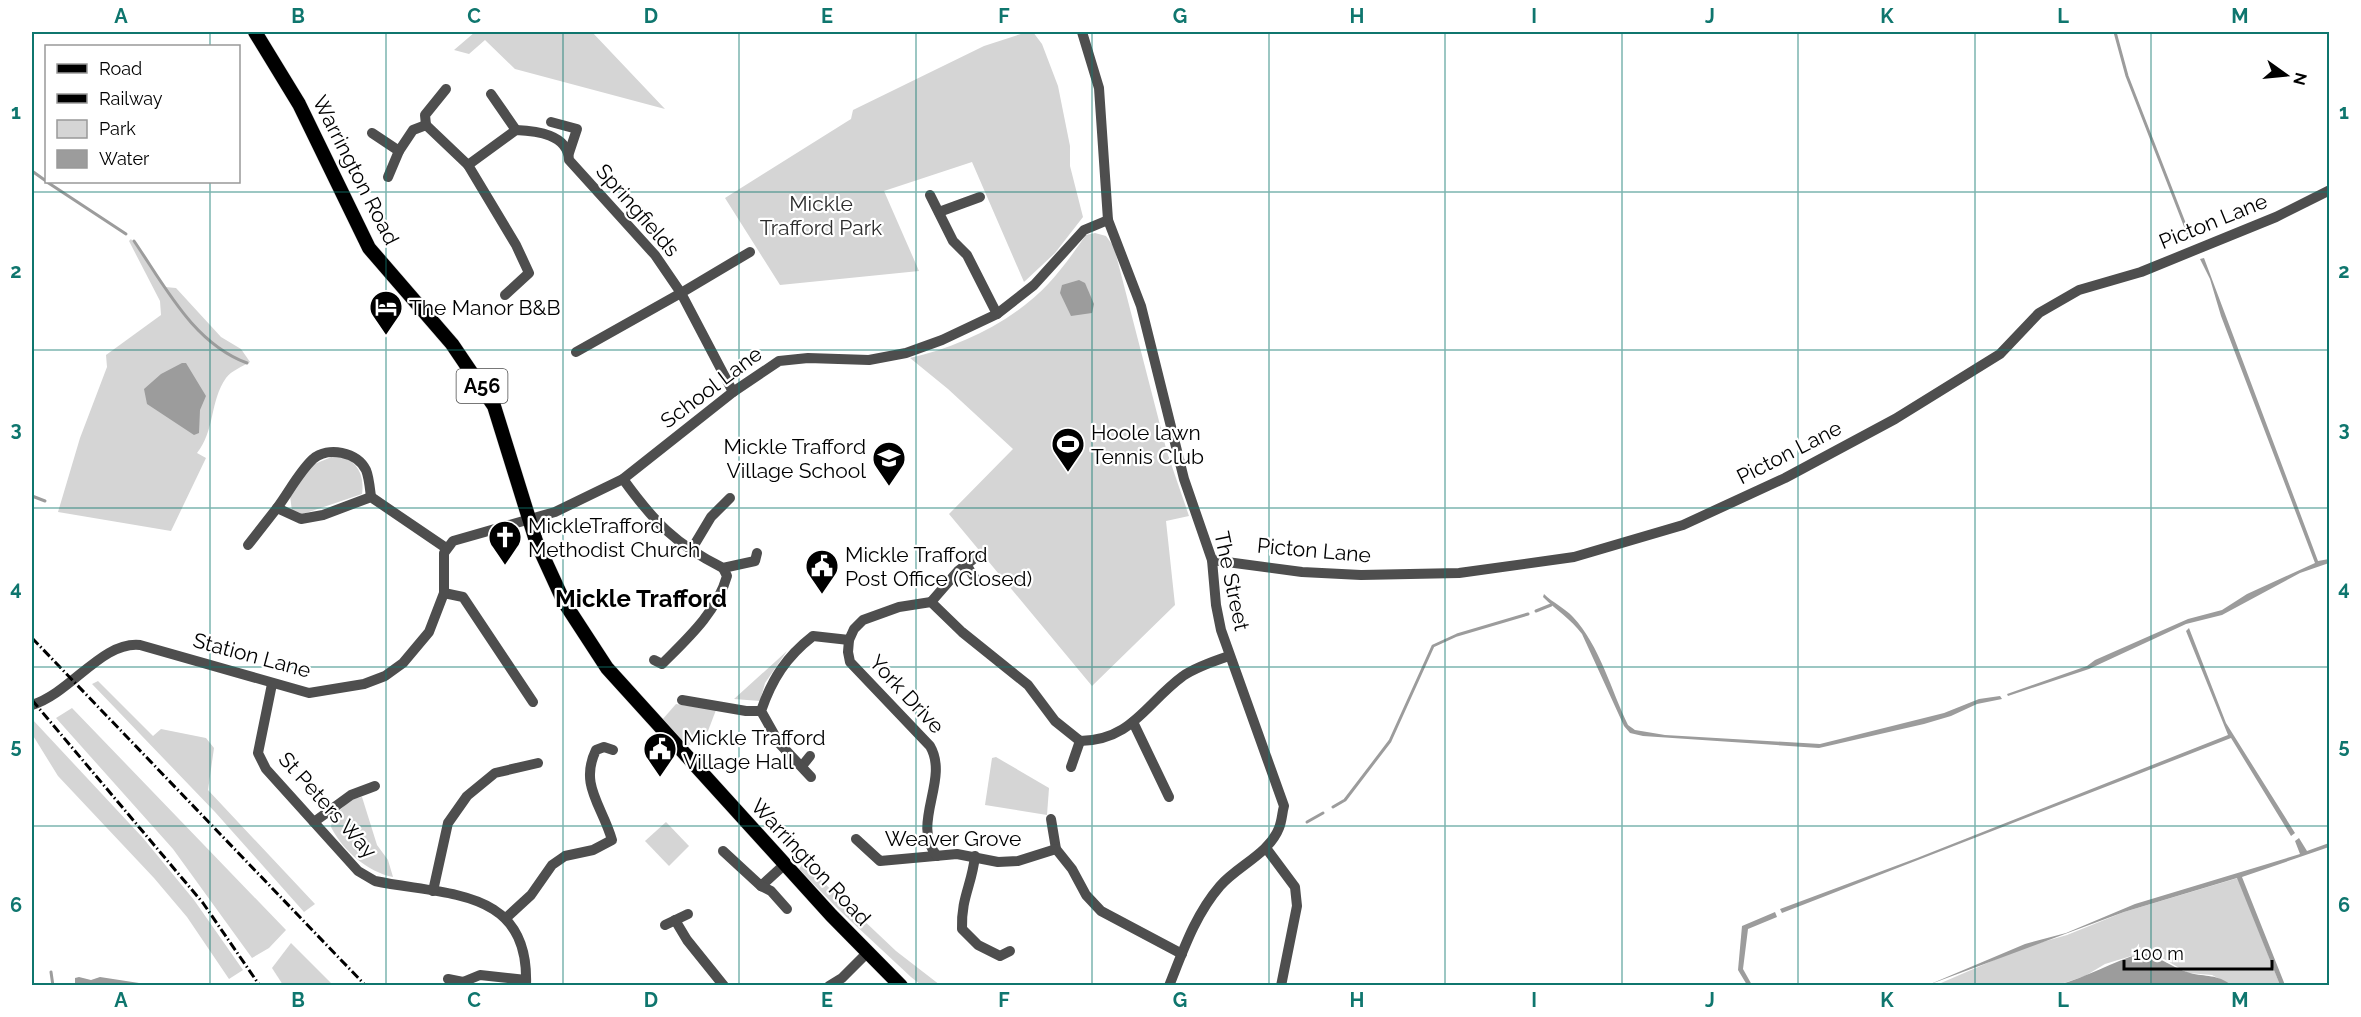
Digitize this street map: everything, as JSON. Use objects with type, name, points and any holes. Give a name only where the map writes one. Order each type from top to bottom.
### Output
[{"type":"main road","name":"Warrington Road","points":[[255,32],[300,104],[369,248],[452,344],[494,406],[536,541],[564,602],[607,668],[784,865],[901,986]]},
{"type":"street","name":"The Street","points":[[1082,32],[1099,88],[1108,220],[1141,306],[1184,478],[1212,560],[1216,605],[1229,656],[1284,806],[1279,829],[1266,848]]},
{"type":"street","points":[[446,89],[425,114],[426,125],[468,165],[516,245],[529,273],[505,295]]},
{"type":"street","points":[[468,165],[516,130],[491,94]]},
{"type":"street","name":"Springfields","points":[[551,122],[577,129],[569,160],[655,255],[681,292],[733,392]]},
{"type":"street","points":[[388,177],[399,151],[413,130],[426,125]]},
{"type":"street","name":"Springfields","points":[[516,130],[544,133],[558,139],[569,153]]},
{"type":"street","points":[[372,133],[399,151]]},
{"type":"street","name":"Picton Lane","points":[[1212,560],[1302,572],[1360,575],[1459,573],[1574,557],[1683,525],[1785,478],[1895,419],[2000,354],[2039,313],[2079,290],[2141,272],[2276,217],[2330,190]]},
{"type":"street","points":[[930,195],[953,241],[967,255],[997,314]]},
{"type":"street","points":[[939,212],[980,197]]},
{"type":"street","name":"School Lane","points":[[530,521],[579,503],[623,479],[733,392],[779,361],[808,358],[868,360],[906,353],[942,340],[997,314],[1034,285],[1084,230],[1108,220]]},
{"type":"street","points":[[576,352],[750,252]]},
{"type":"street","points":[[248,545],[313,460],[322,453],[338,452],[356,459],[366,470],[371,497],[446,548],[453,541],[530,521]]},
{"type":"street","points":[[623,479],[652,519],[690,552],[723,568],[757,561]]},
{"type":"street","points":[[278,508],[301,519],[323,515],[371,497]]},
{"type":"street","points":[[690,552],[711,517],[730,498]]},
{"type":"street","name":"Station Lane","points":[[32,705],[59,692],[107,653],[128,643],[309,693],[356,686],[385,675],[403,663],[429,632],[444,593],[442,561],[446,548]]},
{"type":"street","points":[[976,557],[966,564],[931,602],[962,632],[1028,685],[1055,720],[1080,741],[1101,741],[1118,733],[1184,675],[1229,656]]},
{"type":"street","points":[[966,564],[974,577]]},
{"type":"street","points":[[654,660],[662,664],[699,627],[724,587],[727,576],[723,568]]},
{"type":"street","points":[[444,593],[463,597],[533,702]]},
{"type":"street","name":"York Drive","points":[[931,602],[899,608],[863,620],[854,629],[849,640],[850,662],[930,746],[936,756],[937,771],[927,829],[928,843],[936,856]]},
{"type":"street","points":[[761,711],[778,670],[813,636],[849,640]]},
{"type":"street","name":"St Peters Way","points":[[272,684],[258,753],[314,822],[358,871],[375,881],[489,904],[506,918],[520,936],[526,956],[526,983]]},
{"type":"street","points":[[682,700],[746,711],[761,711]]},
{"type":"street","points":[[761,711],[779,742],[811,777]]},
{"type":"street","points":[[1133,722],[1169,797]]},
{"type":"street","points":[[1071,766],[1080,741]]},
{"type":"street","points":[[506,918],[531,896],[552,865],[565,856],[593,850],[612,840],[591,789],[588,766],[596,750],[604,747],[613,750]]},
{"type":"street","points":[[802,766],[810,756]]},
{"type":"street","points":[[433,891],[448,823],[467,796],[495,773],[538,763]]},
{"type":"street","points":[[314,822],[351,795],[375,786]]},
{"type":"street","points":[[1051,819],[1056,849],[1072,869],[1086,895],[1101,911],[1182,954]]},
{"type":"street","name":"Weaver Grove","points":[[856,839],[880,861],[936,856],[975,856],[998,862],[1018,861],[1056,849]]},
{"type":"street","points":[[1169,986],[1196,920],[1221,885],[1239,866],[1266,848],[1295,887],[1297,906],[1281,986]]},
{"type":"street","points":[[723,850],[761,886],[771,891],[787,909]]},
{"type":"street","points":[[975,856],[973,875],[961,907],[962,929],[978,945],[1000,956],[1010,951]]},
{"type":"street","points":[[761,886],[784,865]]},
{"type":"street","points":[[665,925],[688,914]]},
{"type":"street","points":[[675,920],[687,940],[724,986]]},
{"type":"street","points":[[830,986],[842,978],[867,953]]},
{"type":"street","points":[[448,979],[463,984],[480,975],[526,983]]},
{"type":"green space","points":[[475,32],[592,32],[665,109],[515,69],[485,40],[469,54],[454,50]]},
{"type":"green space","name":"Mickle Trafford Park","points":[[1033,32],[1042,44],[1058,86],[1070,146],[1070,166],[1083,217],[1055,253],[1024,282],[972,162],[884,191],[919,271],[780,285],[725,198],[851,119],[853,110],[984,46]]},
{"type":"green space","name":"Hoole lawn Tennis Club","points":[[1095,233],[1106,236],[1114,247],[1167,452],[1189,516],[1166,521],[1175,605],[1092,686],[949,514],[1013,449],[948,389],[910,358],[947,347],[1003,321],[1035,297],[1049,283],[1086,235]]},
{"type":"green space","points":[[131,239],[165,287],[176,288],[221,337],[241,349],[250,362],[231,373],[221,387],[207,435],[197,453],[206,458],[171,531],[58,512],[80,438],[107,367],[106,355],[161,315],[160,301],[129,241]]},
{"type":"green space","points":[[334,456],[348,459],[357,468],[362,479],[362,494],[300,515],[292,511],[290,496],[312,465]]},
{"type":"green space","points":[[787,651],[765,683],[760,701],[734,699]]},
{"type":"green space","points":[[98,681],[153,736],[161,729],[206,738],[214,748],[208,790],[315,904],[304,912],[215,812],[92,684]]},
{"type":"green space","points":[[676,704],[716,710],[708,731],[688,746],[662,720]]},
{"type":"green space","points":[[72,708],[286,930],[269,948],[252,958],[173,849],[56,718]]},
{"type":"green space","points":[[32,719],[143,838],[194,900],[243,970],[229,979],[187,917],[154,878],[58,776],[32,734]]},
{"type":"green space","points":[[996,757],[1049,788],[1047,815],[985,805],[992,758]]},
{"type":"green space","points":[[362,797],[377,845],[388,860],[393,877],[374,870],[357,859],[342,844],[331,827],[333,816],[352,799]]},
{"type":"green space","points":[[666,822],[689,846],[669,866],[645,841]]},
{"type":"green space","points":[[803,863],[896,951],[940,985],[921,985],[911,977],[799,869]]},
{"type":"green space","points":[[2238,878],[2280,985],[2231,985],[2212,975],[2188,973],[2157,955],[2141,953],[2105,964],[2085,976],[2058,985],[1934,986],[2022,948],[2067,935],[2124,912]]},
{"type":"green space","points":[[291,943],[333,985],[283,985],[272,968]]},
{"type":"water","points":[[2204,258],[2318,561],[2329,559],[2329,563],[2300,573],[2222,615],[2186,624],[2089,669],[2008,696],[2007,694],[2087,666],[2095,660],[2188,619],[2222,610],[2247,594],[2315,563],[2221,316],[2210,279],[2200,259]]},
{"type":"water","points":[[1079,280],[1085,283],[1094,304],[1092,313],[1071,316],[1060,293],[1062,285]]},
{"type":"water","points":[[186,363],[206,396],[200,410],[199,433],[194,435],[147,404],[144,389],[161,374]]},
{"type":"water","points":[[1544,594],[1570,614],[1591,641],[1628,725],[1635,730],[1665,735],[1820,744],[1944,713],[1979,699],[2000,696],[2002,699],[1977,704],[1951,716],[1924,724],[1819,748],[1643,736],[1630,733],[1624,726],[1582,634],[1543,597]]},
{"type":"water","points":[[2189,628],[2226,723],[2295,833],[2291,836],[2231,738],[1782,913],[1780,909],[1917,858],[2228,735],[2186,631]]},
{"type":"water","points":[[2299,838],[2307,851],[2329,843],[2329,847],[2242,877],[2285,985],[2280,985],[2237,878],[2124,912],[1928,985],[2025,944],[2066,933],[2135,904],[2300,854],[2295,841]]},
{"type":"water","points":[[1775,912],[1777,917],[1748,929],[1743,969],[1752,985],[1747,985],[1738,970],[1742,926]]},
{"type":"water","points":[[2141,953],[2184,971],[2216,977],[2231,985],[2058,985]]},
{"type":"water","points":[[100,977],[152,985],[75,985],[75,978],[91,980]]},
{"type":"waterway","points":[[2115,32],[2127,76],[2190,238]]},
{"type":"waterway","points":[[32,171],[45,180]]},
{"type":"waterway","points":[[49,183],[126,234]]},
{"type":"waterway","points":[[134,241],[169,294],[196,327],[211,342],[247,363]]},
{"type":"waterway","points":[[32,496],[45,501]]},
{"type":"waterway","points":[[1536,611],[1551,605]]},
{"type":"waterway","points":[[1333,807],[1345,800],[1390,741],[1433,646],[1457,635],[1528,614]]},
{"type":"waterway","points":[[1307,822],[1323,813]]},
{"type":"waterway","points":[[51,972],[53,986]]},
{"type":"railway","points":[[32,638],[366,986]]},
{"type":"railway","points":[[32,700],[203,903],[260,986]]},
{"type":"place","name":"The Manor B&B","points":[[386,336]]},
{"type":"place","name":"Hoole lawn Tennis Club","points":[[1068,473]]},
{"type":"place","name":"Mickle Trafford Village School","points":[[889,487]]},
{"type":"place","name":"MickleTrafford Methodist Church","points":[[505,566]]},
{"type":"place","name":"Mickle Trafford Post Office (Closed)","points":[[822,595]]},
{"type":"place","name":"Mickle Trafford Village Hall","points":[[660,778]]},
{"type":"district","name":"Mickle Trafford","points":[[641,598]]}]
